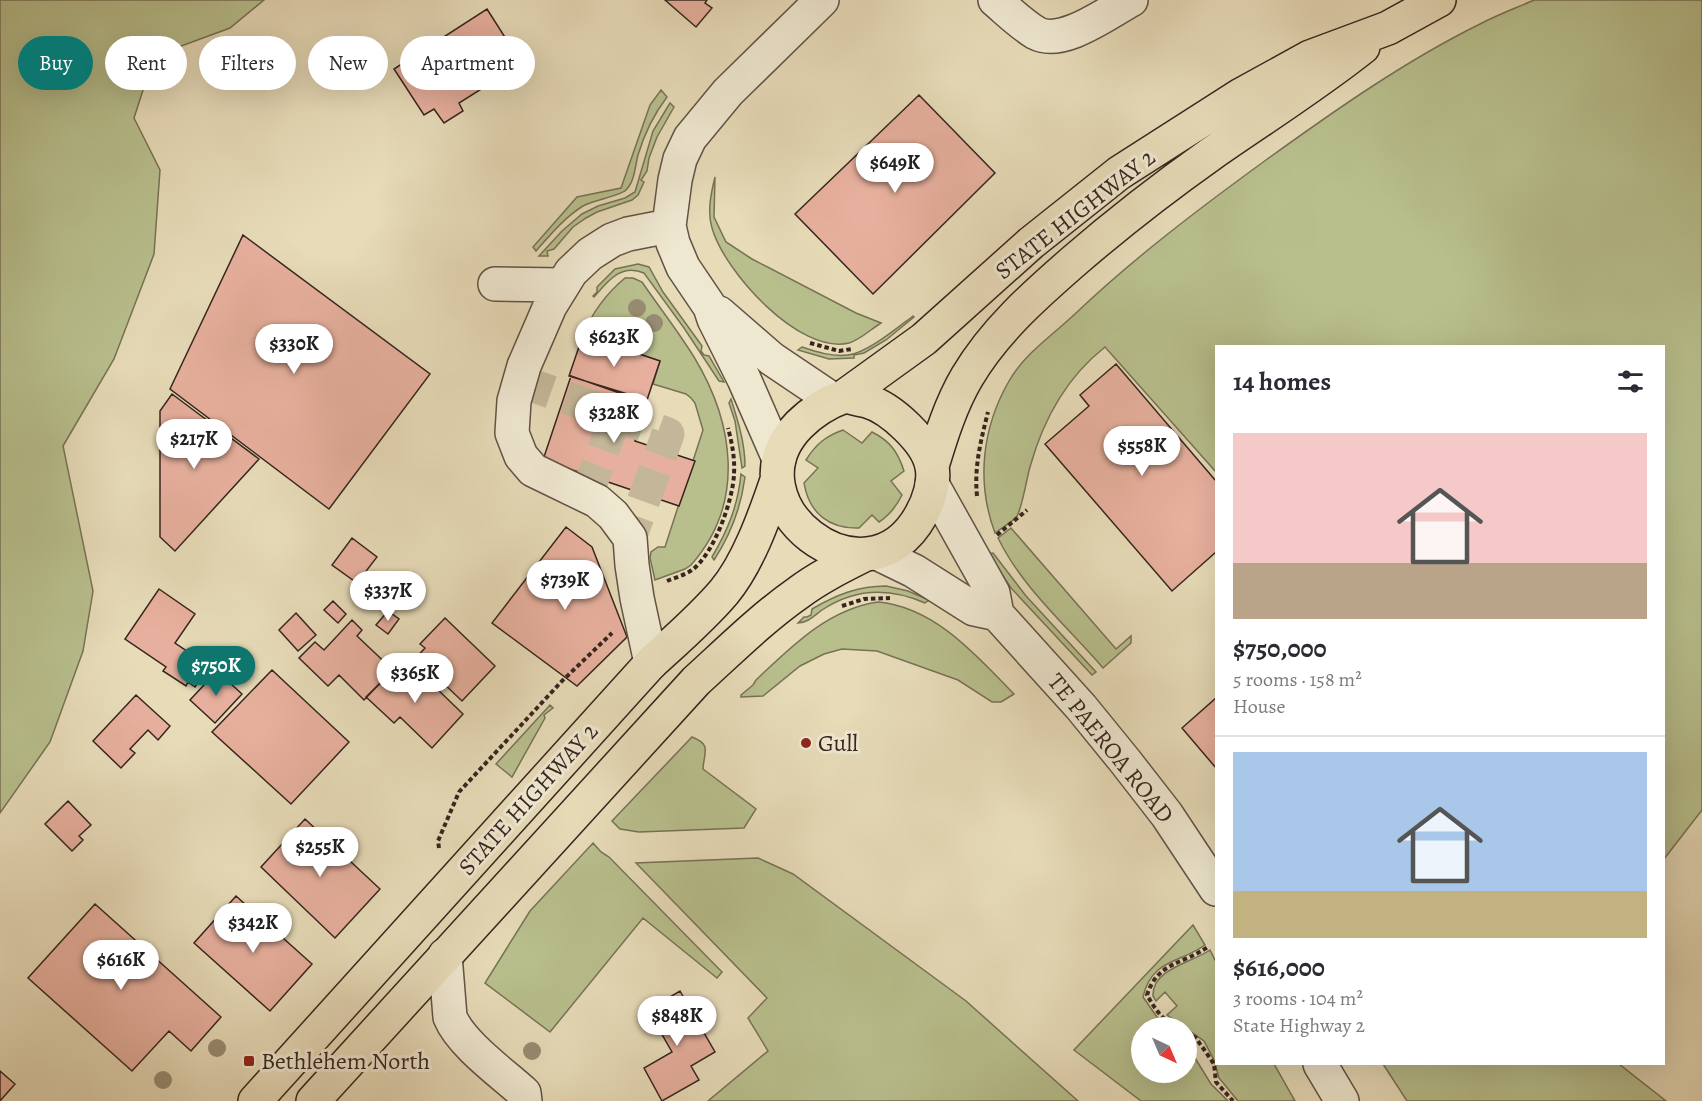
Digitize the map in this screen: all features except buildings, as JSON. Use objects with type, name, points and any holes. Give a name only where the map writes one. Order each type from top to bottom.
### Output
[{"type":"highway","name":"STATE HIGHWAY 2","points":[[839,398],[924,339],[1031,243],[1119,173],[1241,95],[1310,57],[1388,28],[1439,0]]},
{"type":"highway","name":"STATE HIGHWAY 2","points":[[932,475],[942,433],[966,378],[1010,320],[1046,285],[1115,226],[1169,184],[1326,77],[1388,28]]},
{"type":"highway","points":[[839,398],[869,401],[890,412],[921,443],[932,475],[922,513],[914,526],[904,537],[869,555],[841,553],[806,532],[782,501],[778,471],[788,437],[808,417],[839,398]]},
{"type":"highway","name":"STATE HIGHWAY 2","points":[[255,1101],[651,663],[726,591],[756,534],[778,471]]},
{"type":"highway","name":"STATE HIGHWAY 2","points":[[313,1101],[696,681],[752,630],[798,593],[832,571],[869,555]]},
{"type":"street","points":[[778,471],[765,424],[710,307],[677,255],[669,226],[677,168],[690,138],[728,92],[822,0]]},
{"type":"street","points":[[995,0],[1037,33],[1055,37],[1072,32],[1131,0]]},
{"type":"street","points":[[651,663],[635,587],[630,538],[613,515],[597,501],[533,470],[521,456],[512,433],[514,401],[524,366],[550,306],[578,264],[606,243],[628,234],[669,226]]},
{"type":"street","points":[[495,285],[563,285]]},
{"type":"street","points":[[710,307],[772,359],[839,398]]},
{"type":"street","name":"TE PAEROA ROAD","points":[[932,475],[993,593],[997,614],[1081,707],[1213,875]]},
{"type":"street","points":[[869,555],[914,571],[974,609],[997,614]]},
{"type":"street","points":[[445,956],[450,1017],[458,1032],[525,1097]]},
{"type":"street","points":[[1321,1065],[1342,1101]]},
{"type":"path","points":[[806,341],[839,351],[852,349],[860,344]]},
{"type":"path","points":[[978,503],[975,477],[978,449],[988,411]]},
{"type":"path","points":[[666,581],[693,570],[722,527],[735,476],[734,453],[726,422]]},
{"type":"path","points":[[990,541],[1027,510]]},
{"type":"path","points":[[839,607],[864,599],[886,597],[896,599]]},
{"type":"path","points":[[438,841],[459,792],[561,682],[610,636],[613,630]]},
{"type":"path","points":[[1162,1017],[1147,995],[1151,982],[1162,970],[1197,955],[1209,946]]},
{"type":"path","points":[[1197,1040],[1214,1064],[1216,1082],[1233,1101]]},
{"type":"green space","points":[[0,0],[264,0],[230,28],[208,36],[199,36],[199,39],[187,44],[187,36],[105,36],[105,90],[143,90],[134,118],[160,170],[154,254],[114,359],[63,446],[93,591],[83,651],[50,742],[0,813]]},
{"type":"green space","points":[[1534,0],[1702,0],[1702,810],[1665,858],[1665,345],[1215,345],[1215,471],[1105,347],[1079,372],[1049,416],[1035,450],[1017,516],[995,533],[989,514],[984,475],[985,455],[993,417],[1009,381],[1040,345],[1121,272],[1241,178],[1370,88],[1424,54],[1486,21]]},
{"type":"green space","points":[[661,90],[667,97],[646,132],[633,178],[626,190],[576,210],[536,251],[533,247],[577,197],[621,188],[650,105]]},
{"type":"green space","points":[[670,103],[674,107],[657,137],[647,171],[641,180],[644,182],[638,195],[632,200],[586,218],[573,227],[554,249],[547,251],[548,256],[539,256],[562,231],[582,214],[635,192],[653,131]]},
{"type":"green space","points":[[715,177],[714,217],[726,242],[752,259],[856,313],[881,323],[853,342],[829,343],[808,336],[766,306],[731,266],[719,246],[712,228],[710,209]]},
{"type":"green space","points":[[638,264],[649,267],[663,292],[702,346],[701,351],[704,355],[709,356],[724,382],[719,381],[644,273],[628,270],[622,272],[593,296],[597,292],[597,287],[615,269]]},
{"type":"green space","points":[[625,278],[633,278],[642,282],[682,338],[708,382],[725,435],[728,462],[727,489],[720,516],[709,541],[691,565],[655,580],[650,558],[651,552],[658,547],[665,547],[703,430],[695,403],[691,398],[686,394],[653,384],[660,361],[583,335],[601,304]]},
{"type":"green space","points":[[913,316],[886,340],[864,353],[854,355],[854,358],[829,359],[798,350],[802,347],[830,355],[856,353],[882,339]]},
{"type":"green space","points":[[731,399],[744,449],[745,466],[742,468],[735,421],[729,403]]},
{"type":"green space","points":[[843,430],[862,443],[872,432],[884,439],[893,448],[904,471],[891,481],[902,495],[892,510],[879,522],[872,515],[859,528],[838,526],[822,517],[810,503],[804,483],[818,468],[806,460],[810,454],[822,441]]},
{"type":"green space","points":[[741,474],[745,477],[738,510],[714,560],[712,557],[735,507]]},
{"type":"green space","points":[[1011,528],[1116,649],[1131,636],[1131,643],[1103,668],[1046,606],[1008,557],[998,538]]},
{"type":"green space","points":[[993,553],[1026,596],[1096,672],[1092,675],[1011,588],[988,554]]},
{"type":"green space","points":[[886,586],[908,591],[929,600],[925,603],[885,592],[860,594],[834,603],[798,623],[804,617],[811,615],[812,609],[839,596],[866,588]]},
{"type":"green space","points":[[878,602],[899,606],[936,623],[970,650],[1014,694],[1001,702],[992,702],[958,680],[877,651],[842,649],[824,654],[800,666],[763,696],[741,697],[769,667],[811,631],[843,612]]},
{"type":"green space","points":[[550,705],[553,708],[544,715],[545,718],[512,777],[496,764]]},
{"type":"green space","points":[[692,737],[705,746],[703,769],[756,809],[744,828],[639,832],[620,829],[612,821]]},
{"type":"green space","points":[[593,843],[722,972],[717,978],[643,918],[550,1032],[485,983],[530,911]]},
{"type":"green space","points":[[758,858],[793,874],[966,1001],[1078,1101],[708,1101],[768,1051],[748,1018],[767,998],[636,863]]},
{"type":"green space","points":[[1193,925],[1205,945],[1159,969],[1147,985],[1143,997],[1157,1017],[1131,1017],[1131,1083],[1197,1083],[1197,1061],[1211,1084],[1228,1101],[1141,1101],[1074,1050]]},
{"type":"green space","points":[[1210,950],[1215,960],[1215,1064],[1204,1041],[1197,1036],[1197,1017],[1170,1017],[1167,1015],[1177,1006],[1165,992],[1156,1001],[1153,996],[1154,987],[1159,979],[1174,968]]},
{"type":"green space","points":[[1215,1065],[1275,1065],[1295,1101],[1238,1101],[1219,1078]]},
{"type":"green space","points":[[1384,1065],[1620,1065],[1666,1101],[1407,1101]]},
{"type":"tunnel","points":[[520,381],[668,434],[630,538]]},
{"type":"tunnel","points":[[586,496],[616,416]]},
{"type":"place","name":"Gull","points":[[806,743]]},
{"type":"place","name":"Bethlehem North","points":[[249,1061]]}]
